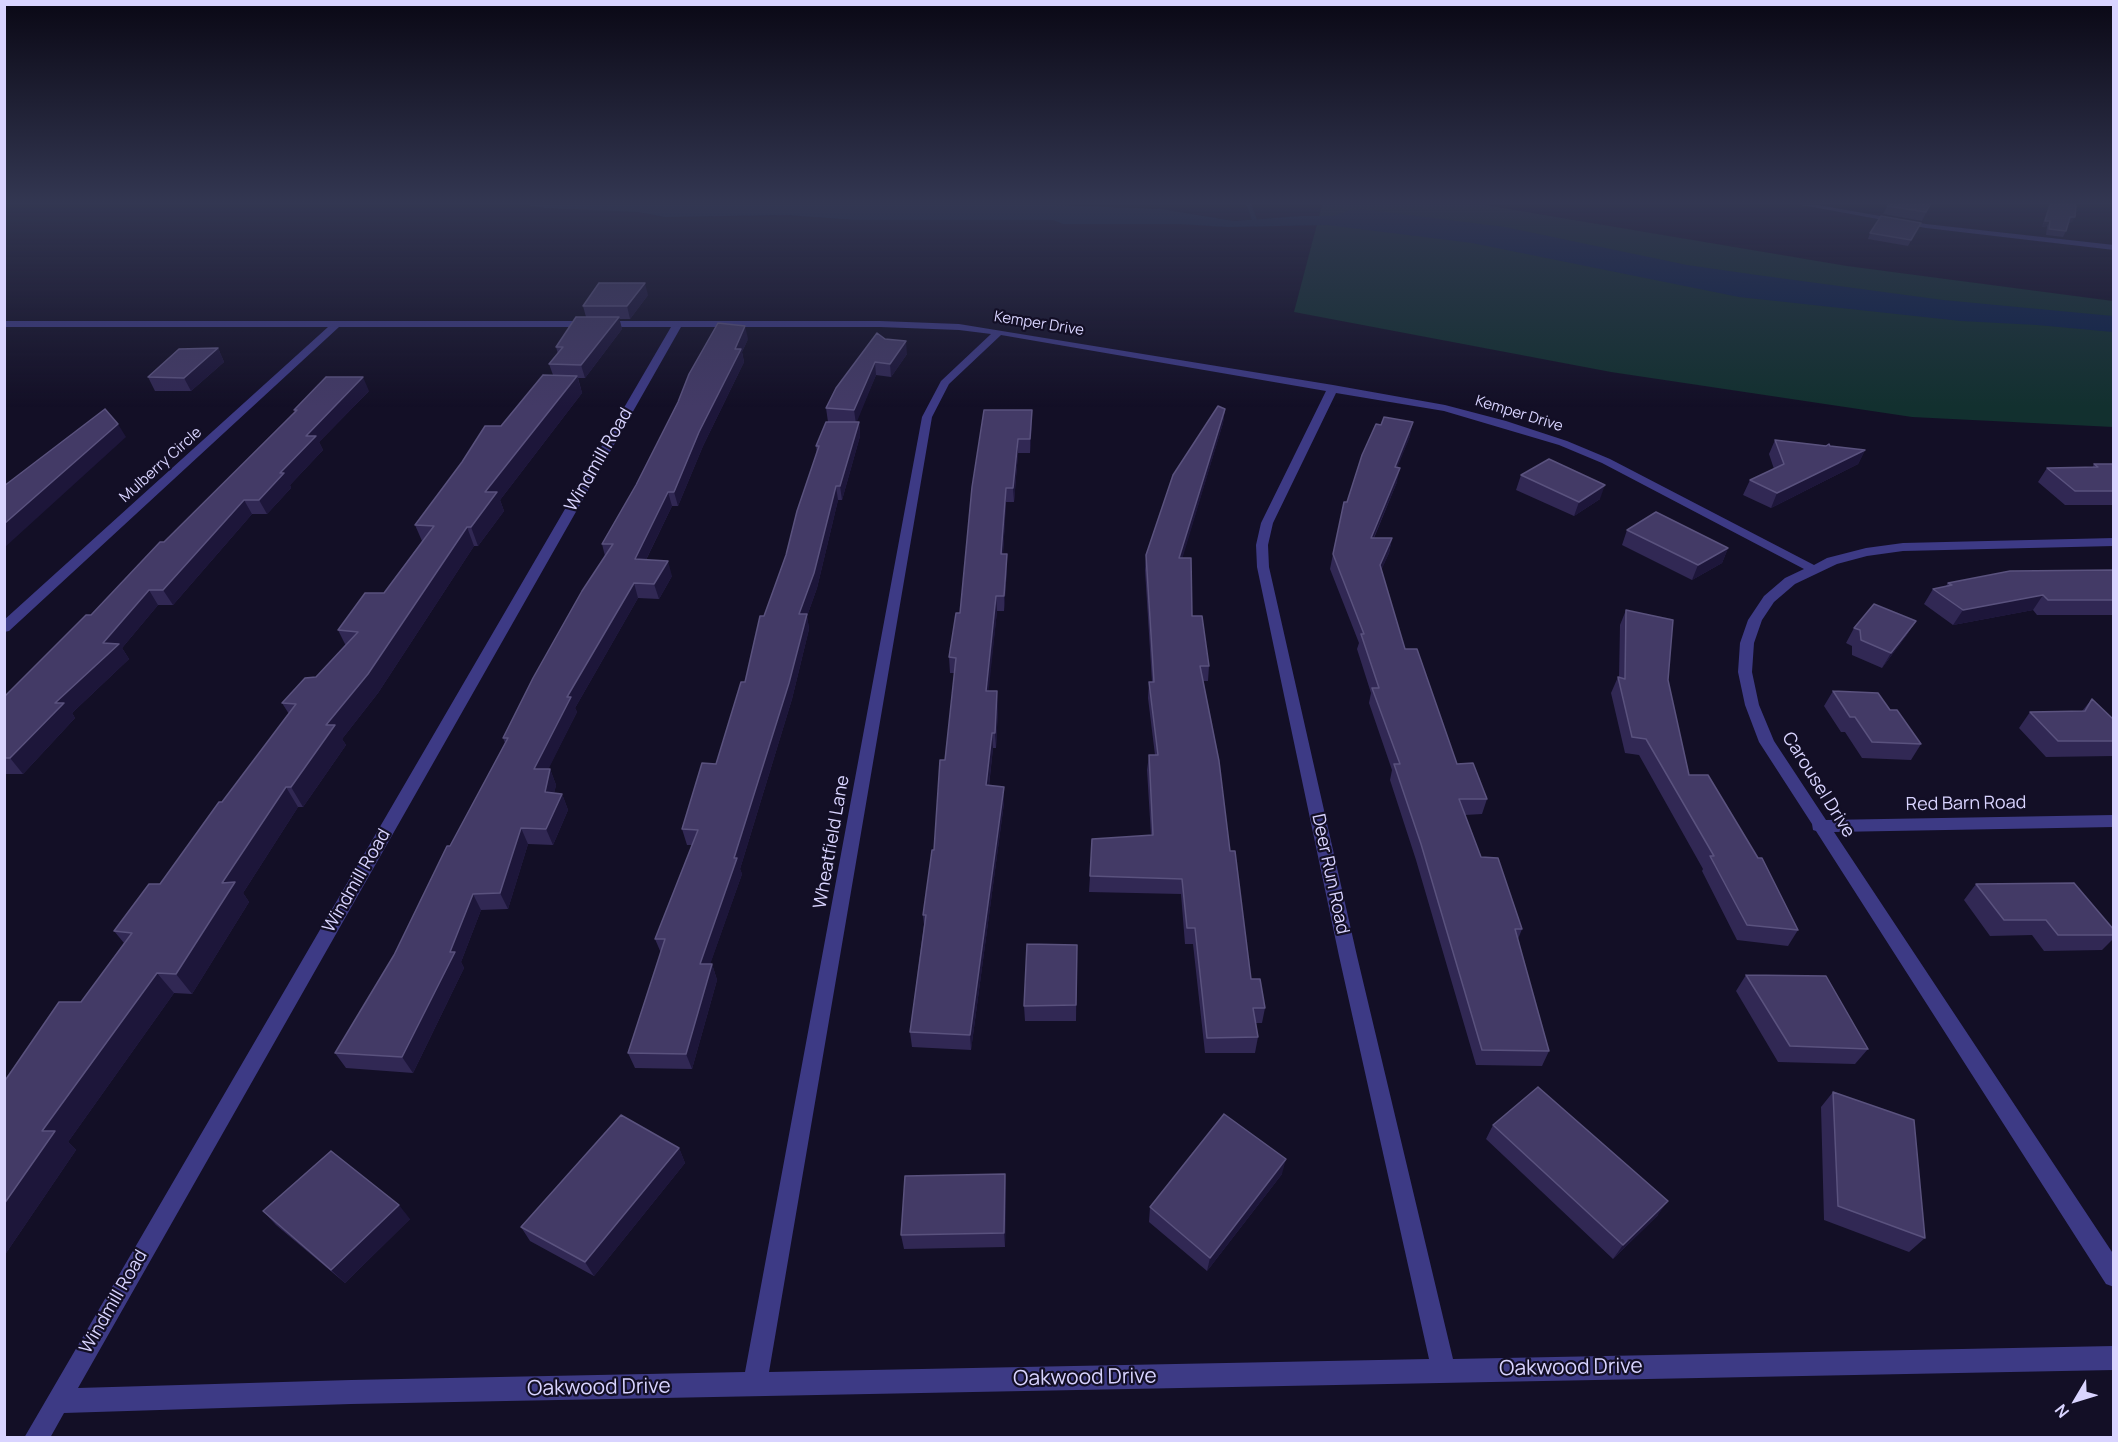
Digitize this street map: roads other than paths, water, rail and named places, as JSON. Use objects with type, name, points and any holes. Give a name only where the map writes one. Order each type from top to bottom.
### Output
[{"type":"street","name":"Kemper Drive","points":[[4,324],[920,325],[999,332],[1445,408],[1502,423],[1563,443],[1649,482],[1813,569]]},
{"type":"street","name":"Mulberry Circle","points":[[4,628],[337,324]]},
{"type":"street","name":"Windmill Road","points":[[36,1437],[677,325]]},
{"type":"street","name":"Wheatfield Lane","points":[[755,1385],[927,417],[945,383],[999,332]]},
{"type":"street","name":"Deer Run Road","points":[[1333,388],[1267,524],[1263,545],[1263,567],[1348,956],[1444,1371]]},
{"type":"street","name":"Carousel Drive","points":[[2114,542],[1903,547],[1866,552],[1813,569],[1790,581],[1769,599],[1755,620],[1747,643],[1745,672],[1752,705],[1767,742],[1819,826],[2114,1276]]},
{"type":"street","name":"Red Barn Road","points":[[1819,826],[2114,821]]},
{"type":"street","name":"Oakwood Drive","points":[[57,1401],[351,1392],[2114,1358]]},
{"type":"water","points":[[1617,272],[1738,272],[1943,300],[2113,316],[2113,332],[1961,321],[1739,297]]}]
